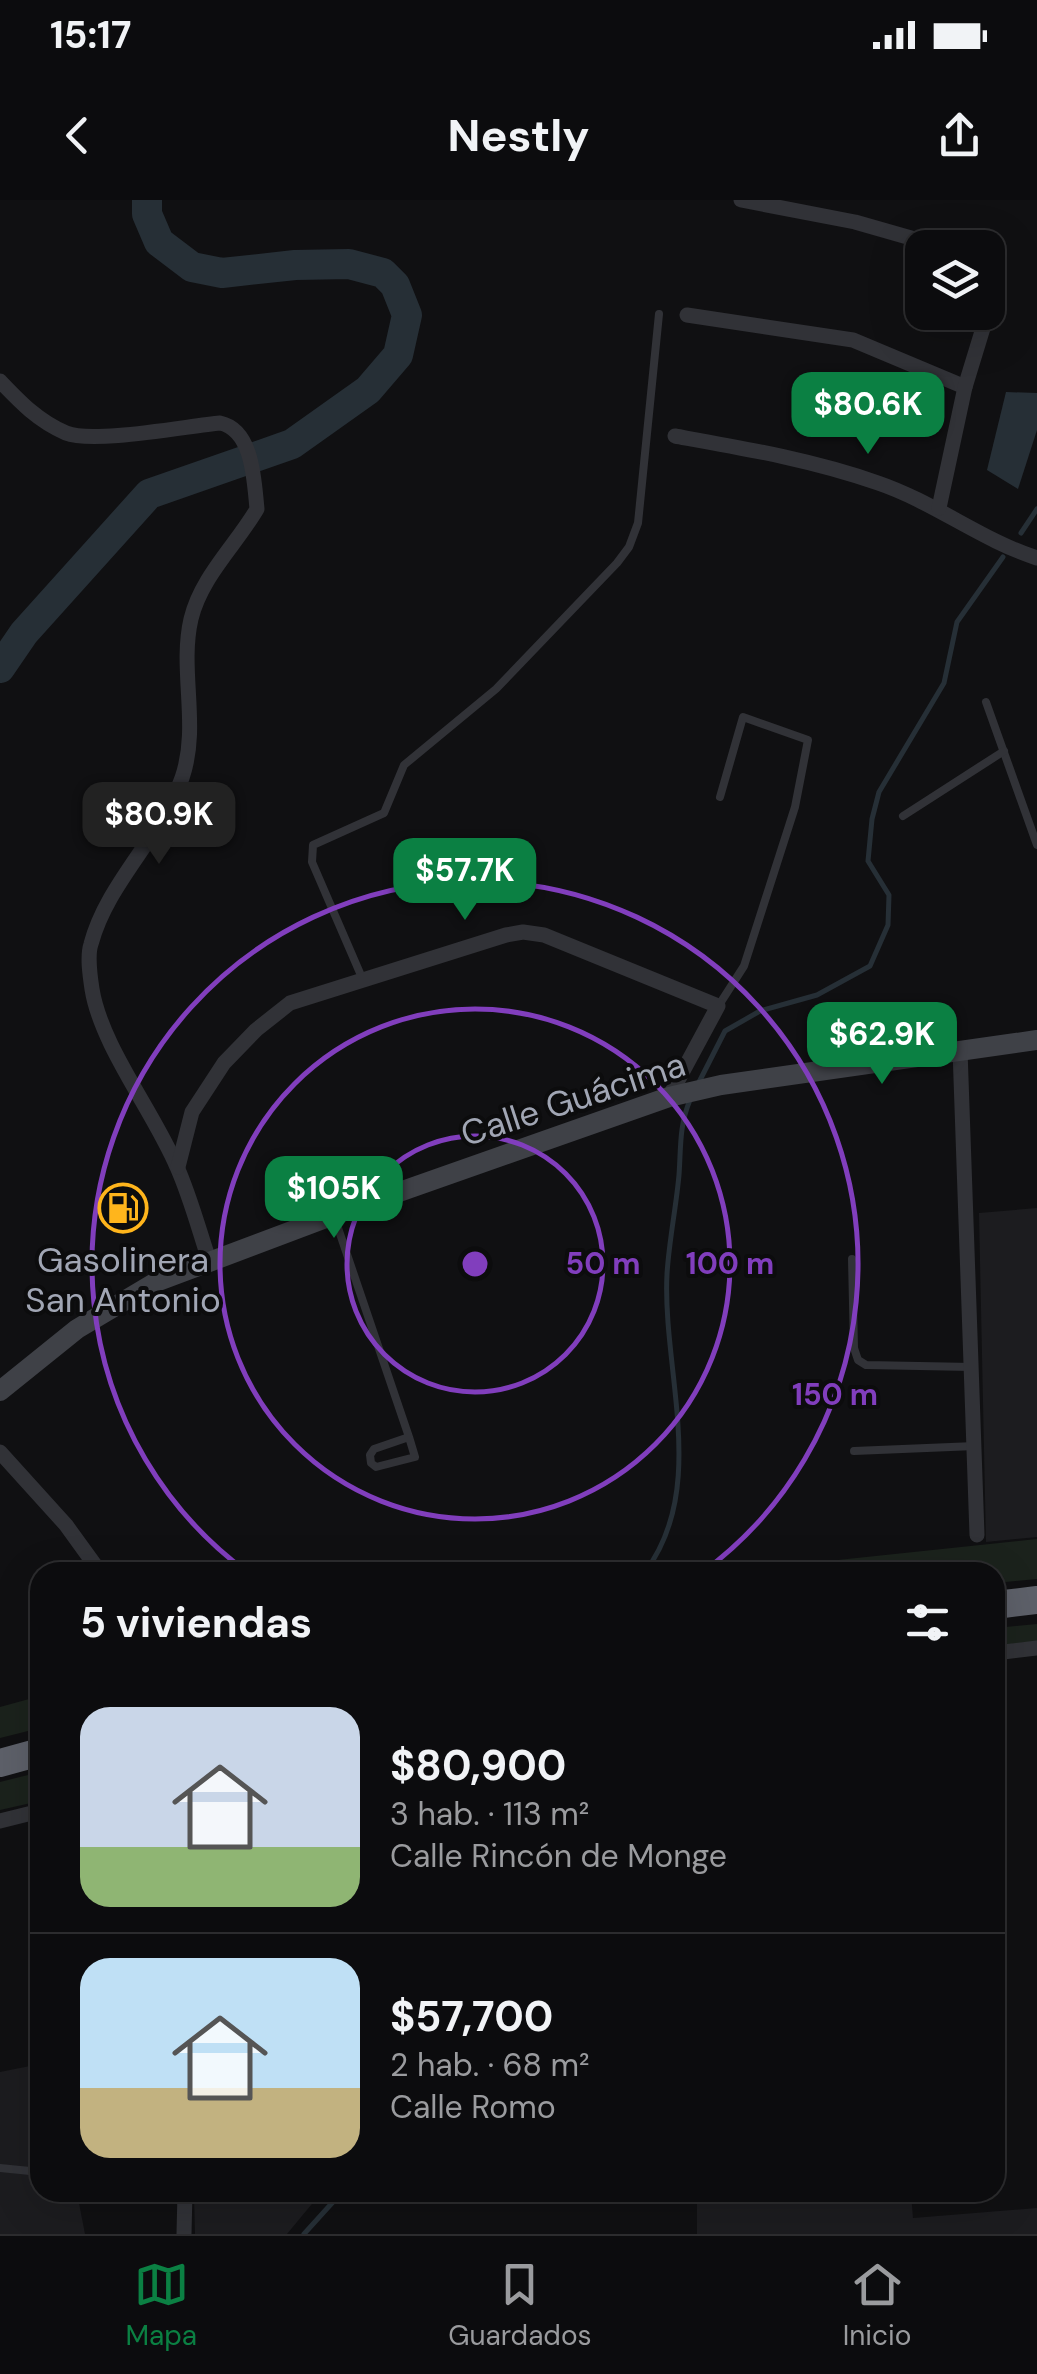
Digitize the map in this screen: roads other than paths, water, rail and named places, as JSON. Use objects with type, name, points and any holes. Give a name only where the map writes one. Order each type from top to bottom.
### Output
[{"type":"highway","points":[[1005,1603],[1037,1600]]},
{"type":"highway","points":[[0,1762],[30,1754]]},
{"type":"main road","name":"Calle Guácima","points":[[0,1391],[46,1351],[156,1282],[334,1215],[675,1096],[1037,1040]]},
{"type":"street","points":[[741,200],[856,222],[905,236]]},
{"type":"street","points":[[687,314],[853,340],[965,387]]},
{"type":"street","points":[[939,508],[965,387],[982,330]]},
{"type":"street","points":[[0,380],[32,414],[70,435],[96,436],[220,423],[233,426],[242,436],[253,478],[257,509],[227,551],[192,615],[188,638],[190,748],[182,778],[101,915],[89,948],[92,992],[105,1029],[178,1167],[209,1260]]},
{"type":"street","points":[[675,436],[876,482],[939,508],[993,540],[1037,558]]},
{"type":"street","points":[[178,1167],[192,1112],[224,1063],[256,1030],[290,1004],[523,932],[544,935],[718,1006],[675,1096]]},
{"type":"street","points":[[960,1050],[977,1535]]},
{"type":"street","points":[[0,1452],[66,1524],[93,1562]]},
{"type":"street","points":[[1005,1652],[1037,1648]]},
{"type":"street","points":[[0,1821],[30,1814]]},
{"type":"street","points":[[184,2234],[185,2202]]},
{"type":"lane","points":[[364,980],[312,862],[313,845],[384,812],[404,765],[496,689],[629,547],[641,506],[658,314]]},
{"type":"lane","points":[[986,702],[1037,845]]},
{"type":"lane","points":[[718,1006],[744,966],[795,807],[808,740],[743,717],[720,798]]},
{"type":"lane","points":[[903,816],[1004,751]]},
{"type":"lane","points":[[334,1215],[416,1456],[385,1466],[376,1467],[371,1462],[374,1449],[409,1438]]},
{"type":"lane","points":[[852,1258],[854,1348],[858,1360],[866,1365],[972,1367]]},
{"type":"lane","points":[[854,1451],[975,1446]]},
{"type":"lane","points":[[0,2168],[30,2171]]},
{"type":"waterway","points":[[0,668],[24,633],[149,494],[292,444],[368,390],[398,355],[407,315],[395,285],[383,273],[349,264],[222,273],[192,267],[159,242],[147,214],[147,200]]},
{"type":"waterway","points":[[1021,533],[1037,509]]},
{"type":"waterway","points":[[697,1086],[725,1031],[760,1011],[817,995],[870,966],[888,925],[889,895],[868,861],[879,792],[944,683],[957,622],[1003,557]]},
{"type":"waterway","points":[[651,1562],[664,1539],[675,1503],[679,1466],[667,1274],[682,1128],[690,1100]]},
{"type":"waterway","points":[[304,2234],[333,2202]]},
{"type":"place","name":"Gasolinera San Antonio","points":[[123,1208]]}]
